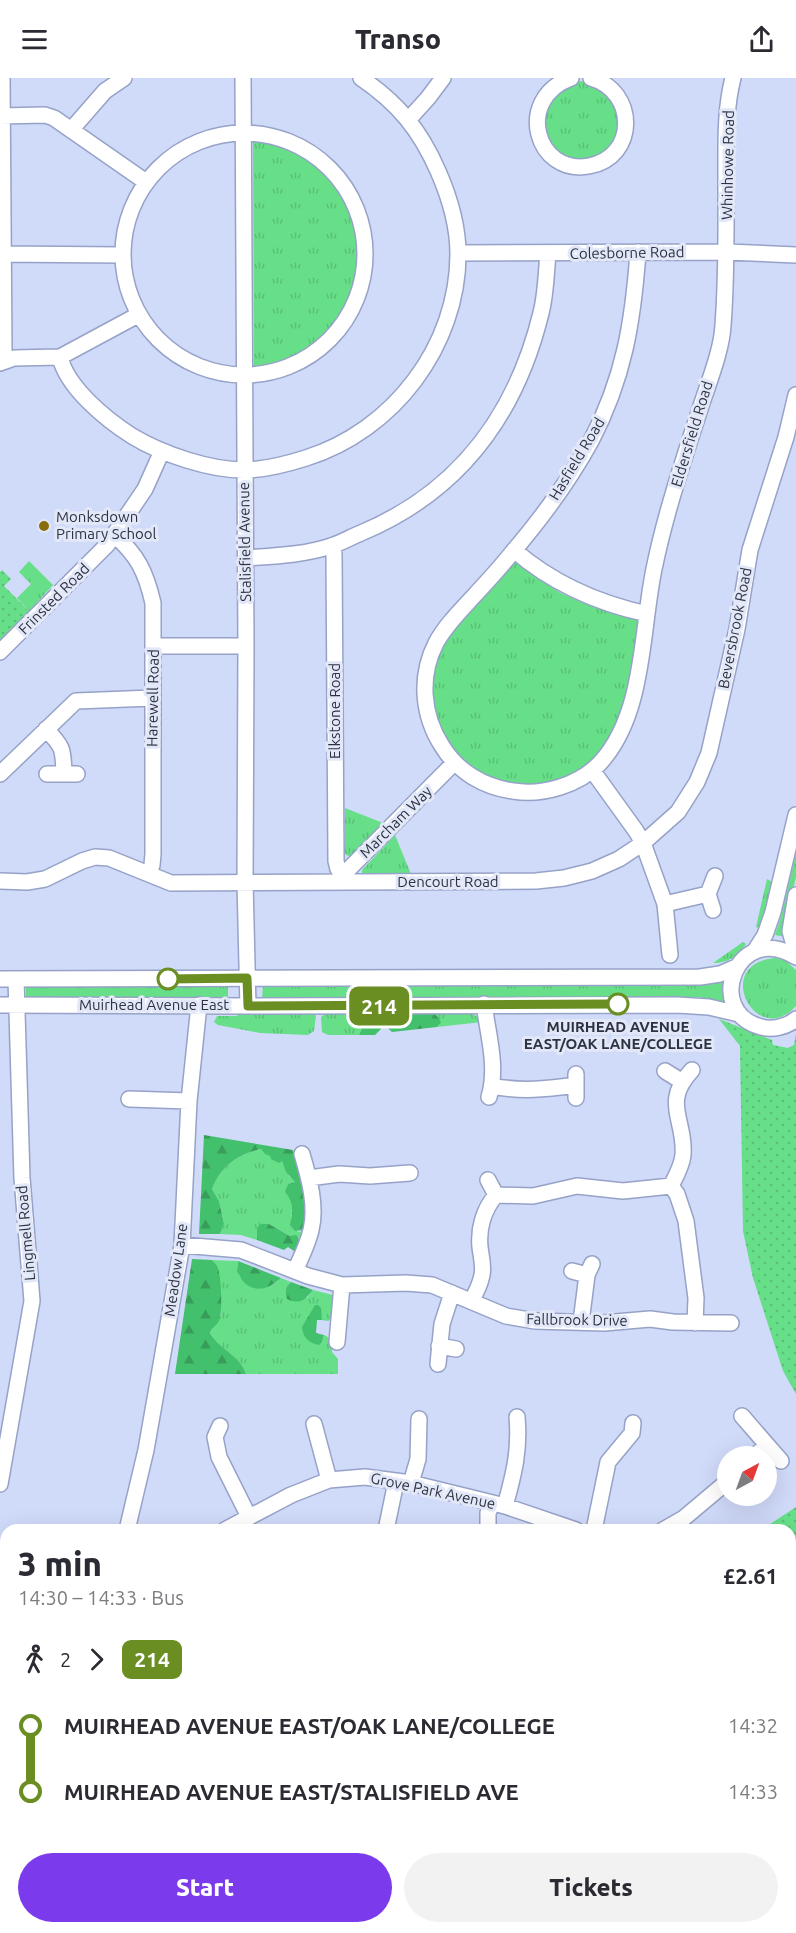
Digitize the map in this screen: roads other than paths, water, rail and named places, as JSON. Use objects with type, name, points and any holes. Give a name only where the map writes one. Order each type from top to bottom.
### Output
[{"type":"street","points":[[2,78],[3,362],[14,358],[60,357],[138,315]]},
{"type":"street","points":[[70,130],[105,91],[124,78]]},
{"type":"street","name":"Stalisfield Avenue","points":[[243,78],[246,558],[245,882],[248,1006]]},
{"type":"street","points":[[60,357],[62,367],[73,383],[97,409],[125,432],[144,443],[190,461],[244,470],[289,463],[326,452],[385,415],[423,370],[441,334],[454,298],[458,253],[446,190],[430,153],[409,119],[376,88],[361,78]]},
{"type":"street","points":[[409,119],[442,78]]},
{"type":"street","points":[[571,78],[560,82],[548,92],[539,106],[536,121],[539,136],[546,150],[560,161],[574,166],[589,166],[603,161],[616,149],[625,134],[626,118],[623,105],[615,91],[597,79]]},
{"type":"street","name":"Whinhowe Road","points":[[727,252],[726,123],[733,78]]},
{"type":"street","points":[[1,116],[45,115],[54,118],[146,182]]},
{"type":"street","points":[[229,133],[244,134],[284,140],[300,147],[329,168],[354,203],[362,229],[364,269],[355,303],[347,318],[327,343],[313,354],[289,366],[244,377],[216,373],[182,358],[150,332],[138,315],[126,284],[122,255],[130,212],[146,182],[169,159],[196,142],[229,133]]},
{"type":"street","name":"Hasfield Road","points":[[454,763],[437,739],[428,717],[425,684],[429,662],[436,643],[449,624],[514,550],[571,474],[605,412],[621,370],[634,304],[638,252]]},
{"type":"street","name":"Colesborne Road","points":[[458,253],[727,252],[796,255]]},
{"type":"street","name":"Eldersfield Road","points":[[454,763],[493,787],[524,793],[560,787],[592,770],[612,748],[623,727],[637,678],[654,569],[677,480],[723,330],[727,252]]},
{"type":"street","points":[[1,254],[122,255]]},
{"type":"street","points":[[246,558],[292,555],[331,546],[385,523],[415,505],[448,480],[494,425],[511,398],[542,311],[548,254]]},
{"type":"street","name":"Beversbrook Road","points":[[643,843],[678,812],[697,782],[709,753],[737,629],[750,550],[786,437],[796,395]]},
{"type":"street","name":"Frinsted Road","points":[[0,652],[92,561],[114,535],[145,489],[162,451]]},
{"type":"street","name":"Harewell Road","points":[[114,535],[138,559],[147,578],[153,603],[153,854],[149,874]]},
{"type":"street","name":"Elkstone Road","points":[[331,546],[334,554],[336,861],[342,878]]},
{"type":"street","points":[[514,550],[552,578],[588,597],[619,608],[647,614]]},
{"type":"street","points":[[154,646],[246,646]]},
{"type":"street","points":[[0,774],[76,701],[152,698]]},
{"type":"street","points":[[46,729],[61,745],[70,774],[47,774]]},
{"type":"street","name":"Marcham Way","points":[[342,878],[454,763]]},
{"type":"street","points":[[592,770],[643,843],[665,904],[670,955]]},
{"type":"street","points":[[739,1014],[730,992],[731,978],[736,967],[756,949],[765,935],[771,919],[796,815]]},
{"type":"street","name":"Dencourt Road","points":[[0,881],[27,882],[45,879],[95,857],[109,858],[171,883],[342,878],[536,882],[564,879],[592,871],[619,859],[643,843]]},
{"type":"street","points":[[713,910],[708,894],[715,876]]},
{"type":"street","points":[[665,904],[708,894]]},
{"type":"street","points":[[796,895],[790,930],[796,955]]},
{"type":"street","points":[[756,949],[776,948],[796,955]]},
{"type":"street","name":"Muirhead Avenue East","points":[[0,979],[700,977],[720,974],[736,967]]},
{"type":"street","name":"Lingmell Road","points":[[0,1484],[32,1301],[22,1178],[16,979]]},
{"type":"street","points":[[484,1004],[492,1059],[491,1092],[576,1086]]},
{"type":"street","name":"Muirhead Avenue East","points":[[0,1005],[677,1005],[709,1007],[739,1014],[751,1024],[763,1028],[780,1028],[796,1020]]},
{"type":"street","name":"Meadow Lane","points":[[128,1524],[146,1450],[182,1245],[189,1101],[199,1005]]},
{"type":"street","points":[[665,1071],[687,1076],[676,1103],[683,1156],[671,1186]]},
{"type":"street","points":[[129,1099],[189,1101]]},
{"type":"street","points":[[295,1270],[308,1242],[313,1216],[309,1178],[302,1154]]},
{"type":"street","points":[[309,1178],[339,1174],[404,1179]]},
{"type":"street","points":[[488,1180],[496,1194]]},
{"type":"street","points":[[496,1194],[533,1196],[577,1186],[623,1191],[671,1186]]},
{"type":"street","points":[[671,1186],[677,1194],[688,1229],[689,1254],[696,1298],[695,1323]]},
{"type":"street","points":[[471,1301],[482,1275],[480,1227],[487,1208],[496,1194]]},
{"type":"street","name":"Fallbrook Drive","points":[[182,1245],[241,1250],[342,1285],[422,1283],[442,1288],[518,1319],[535,1322],[604,1323],[650,1320],[731,1323]]},
{"type":"street","points":[[581,1322],[584,1270]]},
{"type":"street","points":[[323,1328],[338,1335],[342,1285]]},
{"type":"street","points":[[438,1364],[442,1324],[452,1293]]},
{"type":"street","points":[[440,1346],[456,1348]]},
{"type":"street","points":[[742,1416],[781,1461]]},
{"type":"street","points":[[488,1524],[488,1514],[498,1505],[515,1471],[518,1452],[517,1417]]},
{"type":"street","points":[[388,1524],[403,1483],[418,1460],[420,1419]]},
{"type":"street","points":[[595,1524],[608,1462],[632,1433],[633,1423]]},
{"type":"street","points":[[314,1424],[328,1480]]},
{"type":"street","points":[[220,1426],[215,1437],[219,1457],[249,1517]]},
{"type":"street","name":"Grove Park Avenue","points":[[236,1524],[291,1495],[328,1480],[365,1477],[403,1483],[498,1505],[557,1524]]},
{"type":"street","points":[[674,1524],[717,1490]]},
{"type":"place","name":"Monksdown Primary School","points":[[44,526]]},
{"type":"place","name":"MUIRHEAD AVENUE EAST/OAK LANE/COLLEGE","points":[[618,1004]]}]
